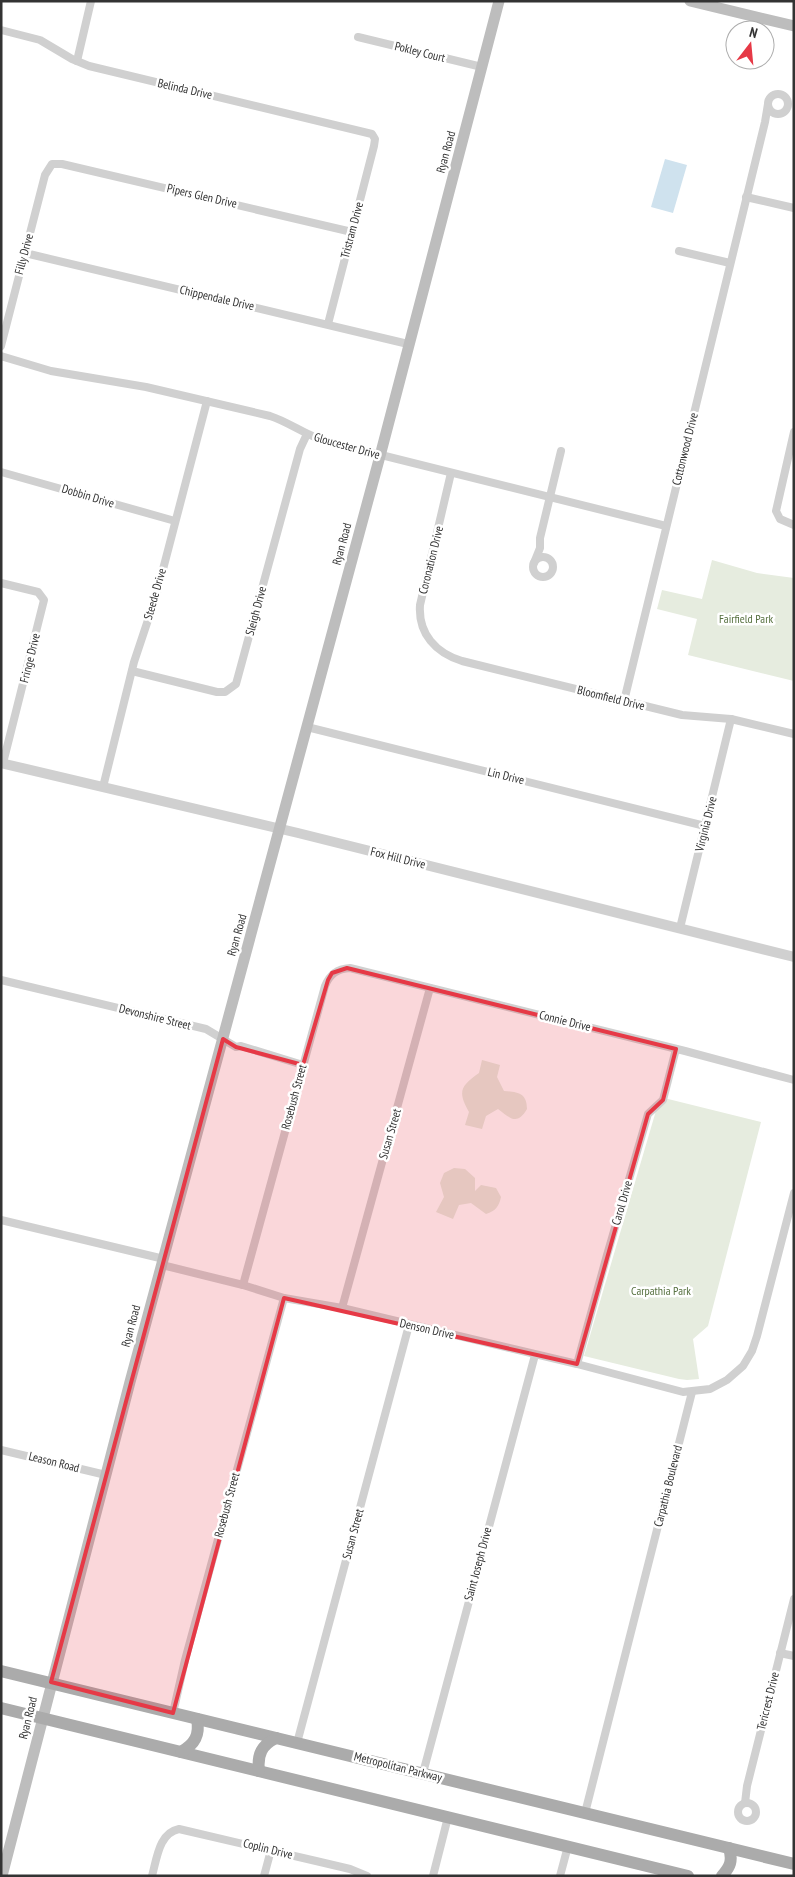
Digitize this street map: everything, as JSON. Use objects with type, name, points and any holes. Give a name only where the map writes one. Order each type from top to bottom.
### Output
[{"type":"main road","name":"Ryan Road","points":[[2,1876],[51,1682],[380,456],[499,1]]},
{"type":"main road","points":[[690,1],[794,26]]},
{"type":"main road","name":"Metropolitan Parkway","points":[[1,1671],[794,1864]]},
{"type":"main road","points":[[1,1708],[568,1846],[679,1875]]},
{"type":"main road","points":[[181,1752],[189,1748],[197,1737],[199,1732],[198,1719]]},
{"type":"main road","points":[[258,1770],[260,1751],[276,1738]]},
{"type":"main road","points":[[722,1876],[730,1867],[729,1848]]},
{"type":"street","points":[[77,62],[91,1]]},
{"type":"street","name":"Belinda Drive","points":[[1,30],[40,40],[77,62],[94,67],[369,132],[374,136]]},
{"type":"street","name":"Pokley Court","points":[[358,36],[482,67]]},
{"type":"street","points":[[765,122],[784,112],[788,107],[786,97],[776,94],[768,104],[770,110],[778,114]]},
{"type":"street","name":"Cottonwood Drive","points":[[624,701],[768,104]]},
{"type":"street","name":"Tristram Drive","points":[[328,324],[374,146],[374,136]]},
{"type":"street","name":"Pipers Glen Drive","points":[[52,164],[62,164],[352,232]]},
{"type":"street","name":"Filly Drive","points":[[1,346],[46,175],[52,164]]},
{"type":"street","points":[[746,197],[794,208]]},
{"type":"street","points":[[679,251],[730,263]]},
{"type":"street","name":"Chippendale Drive","points":[[25,253],[408,344]]},
{"type":"street","name":"Gloucester Drive","points":[[1,356],[51,371],[146,387],[276,418],[325,441],[666,526]]},
{"type":"street","name":"Steede Drive","points":[[103,787],[132,671],[150,615],[207,401]]},
{"type":"street","points":[[794,432],[776,506],[780,520],[794,525]]},
{"type":"street","name":"Sleigh Drive","points":[[132,671],[217,692],[225,692],[236,684],[300,449],[307,434]]},
{"type":"street","points":[[540,548],[551,561],[553,570],[546,577],[540,577],[535,573],[534,563],[540,548],[540,538],[561,451]]},
{"type":"street","name":"Dobbin Drive","points":[[1,472],[176,520]]},
{"type":"street","name":"Coronation Drive","points":[[433,645],[425,633],[421,622],[420,605],[451,473]]},
{"type":"street","points":[[534,563],[542,557],[551,561]]},
{"type":"street","name":"Fringe Drive","points":[[1,583],[38,592],[44,600],[2,763]]},
{"type":"street","name":"Bloomfield Drive","points":[[433,645],[447,656],[462,661],[624,701],[682,715],[731,720],[794,734]]},
{"type":"street","name":"Virginia Drive","points":[[680,928],[731,720]]},
{"type":"street","name":"Lin Drive","points":[[307,727],[705,826]]},
{"type":"street","name":"Fox Hill Drive","points":[[2,763],[280,829],[794,956]]},
{"type":"street","name":"Connie Drive","points":[[336,971],[350,968],[794,1080]]},
{"type":"street","name":"Rosebush Street","points":[[243,1285],[324,986],[330,976],[336,971]]},
{"type":"street","name":"Devonshire Street","points":[[1,980],[206,1029],[236,1048],[241,1046],[302,1064]]},
{"type":"street","name":"Susan Street","points":[[342,1308],[430,988]]},
{"type":"street","name":"Carol Drive","points":[[577,1364],[648,1114],[663,1100],[676,1049]]},
{"type":"street","points":[[692,1392],[710,1389],[726,1380],[743,1366],[752,1350],[758,1336],[794,1193]]},
{"type":"street","name":"Denson Drive","points":[[1,1220],[163,1262],[284,1298],[342,1308],[577,1364],[672,1390],[692,1392]]},
{"type":"street","name":"Rosebush Street","points":[[173,1713],[187,1650],[284,1298]]},
{"type":"street","name":"Susan Street","points":[[297,1743],[409,1325]]},
{"type":"street","name":"Saint Joseph Drive","points":[[422,1773],[534,1355]]},
{"type":"street","name":"Carpathia Boulevard","points":[[585,1813],[692,1392]]},
{"type":"street","name":"Leason Road","points":[[1,1450],[106,1475]]},
{"type":"street","name":"Tericrest Drive","points":[[745,1803],[746,1786],[794,1599]]},
{"type":"street","points":[[780,1653],[794,1656]]},
{"type":"street","points":[[433,1876],[448,1817]]},
{"type":"street","name":"Coplin Drive","points":[[152,1876],[162,1842],[168,1833],[174,1830],[185,1829],[350,1869],[367,1876]]},
{"type":"street","points":[[560,1876],[568,1846]]},
{"type":"street","points":[[264,1876],[271,1850]]},
{"type":"highlighted area","points":[[347,968],[676,1049],[663,1100],[648,1114],[577,1364],[284,1298],[173,1713],[51,1682],[223,1039],[236,1047],[303,1065],[328,980],[332,973]]},
{"type":"green space","name":"Fairfield Park","points":[[712,560],[757,573],[794,578],[794,681],[688,655],[697,619],[657,609],[662,590],[702,599]]},
{"type":"green space","points":[[482,1060],[500,1065],[497,1077],[504,1091],[521,1094],[527,1104],[527,1109],[520,1117],[513,1119],[498,1109],[486,1116],[482,1129],[465,1125],[469,1112],[462,1094],[468,1082],[479,1073]]},
{"type":"green space","name":"Carpathia Park","points":[[660,1097],[761,1122],[708,1326],[693,1339],[699,1379],[679,1379],[584,1356]]},
{"type":"green space","points":[[454,1168],[465,1169],[475,1178],[475,1191],[481,1185],[496,1188],[501,1197],[497,1208],[486,1214],[471,1203],[459,1205],[453,1219],[436,1212],[444,1197],[440,1183],[444,1173]]},
{"type":"water","points":[[665,159],[687,165],[673,213],[651,207]]}]
